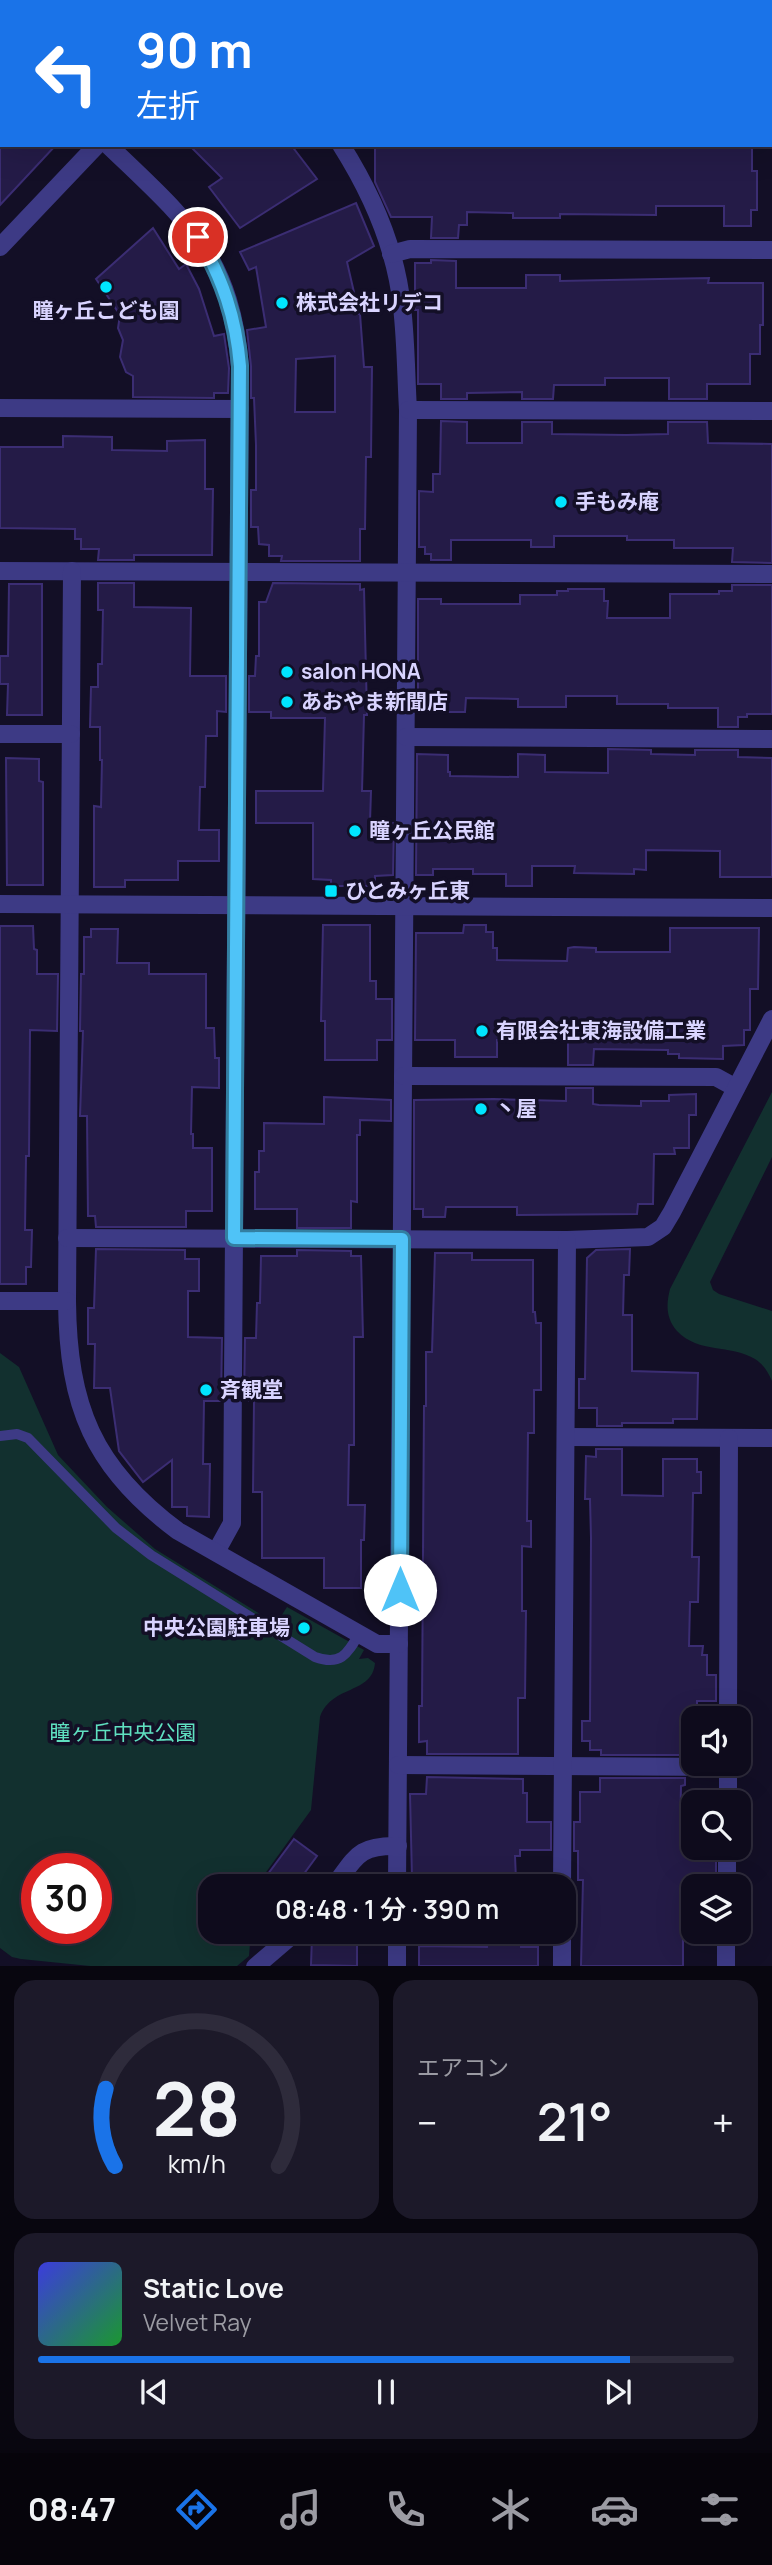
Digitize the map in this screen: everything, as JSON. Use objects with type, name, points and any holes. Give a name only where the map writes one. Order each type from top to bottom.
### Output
[{"type":"street","points":[[0,247],[95,147]]},
{"type":"street","points":[[110,147],[176,210],[198,237],[216,266],[229,298],[237,332],[240,409],[232,1523],[215,1552]]},
{"type":"street","points":[[342,147],[359,173],[376,210],[391,254],[402,307],[408,410],[397,1874]]},
{"type":"street","points":[[391,254],[410,249],[772,250]]},
{"type":"street","points":[[0,408],[240,409]]},
{"type":"street","points":[[408,410],[772,411]]},
{"type":"street","points":[[0,571],[772,574]]},
{"type":"street","points":[[72,571],[67,1301],[70,1369],[78,1402],[107,1462],[128,1488],[178,1531],[377,1644],[399,1644]]},
{"type":"street","points":[[0,734],[71,734]]},
{"type":"street","points":[[406,737],[772,739]]},
{"type":"street","points":[[0,904],[772,908]]},
{"type":"street","points":[[67,1238],[567,1240],[648,1237],[663,1227],[772,1019]]},
{"type":"street","points":[[403,1076],[716,1077],[736,1088]]},
{"type":"street","points":[[562,1874],[567,1240]]},
{"type":"street","points":[[0,1301],[67,1301]]},
{"type":"street","points":[[566,1437],[772,1438]]},
{"type":"street","points":[[728,1706],[729,1438]]},
{"type":"street","points":[[398,1765],[681,1765]]},
{"type":"street","points":[[344,1874],[366,1848],[379,1845],[398,1846]]},
{"type":"street","points":[[255,1966],[282,1944]]},
{"type":"street","points":[[397,1944],[397,1966]]},
{"type":"street","points":[[562,1944],[562,1966]]},
{"type":"street","points":[[726,1944],[726,1966]]},
{"type":"lane","points":[[0,1436],[17,1434],[28,1438],[117,1528],[151,1555],[315,1657],[327,1661],[339,1660],[349,1651],[359,1634]]},
{"type":"green space","points":[[772,1092],[772,1157],[710,1282],[713,1290],[719,1294],[772,1311],[772,1381],[760,1363],[745,1354],[705,1346],[686,1338],[673,1326],[668,1306],[670,1289]]},
{"type":"green space","name":"瞳ヶ丘中央公園","points":[[0,1353],[19,1367],[58,1455],[107,1507],[155,1549],[276,1624],[287,1607],[364,1650],[359,1659],[368,1658],[375,1663],[367,1680],[333,1699],[320,1717],[311,1810],[265,1874],[198,1874],[198,1944],[250,1944],[249,1956],[237,1966],[90,1966],[12,1957],[0,1948]]},
{"type":"building","points":[[0,147],[54,147],[0,205]]},
{"type":"building","points":[[191,147],[293,147],[317,179],[240,228],[209,187],[222,178]]},
{"type":"building","points":[[375,147],[752,147],[752,171],[757,171],[757,210],[751,210],[751,226],[724,226],[724,206],[656,206],[656,215],[560,214],[560,218],[513,218],[513,213],[467,212],[467,225],[459,225],[458,238],[431,238],[432,217],[391,217],[375,182]]},
{"type":"building","points":[[356,203],[374,246],[347,262],[360,314],[364,367],[372,367],[371,457],[366,457],[365,529],[360,529],[360,561],[281,561],[282,556],[269,556],[269,545],[259,544],[258,527],[251,527],[251,490],[256,490],[256,445],[247,330],[266,327],[256,267],[249,270],[240,252]],"holes":[[[335,356],[335,412],[295,412],[296,359]]]},
{"type":"building","points":[[153,228],[179,269],[186,264],[199,289],[214,336],[224,334],[229,368],[228,393],[214,393],[214,398],[133,397],[133,376],[126,372],[120,357],[123,340],[118,328],[120,315],[96,279]]},
{"type":"building","points":[[431,260],[456,261],[456,288],[526,288],[526,275],[560,275],[560,281],[709,278],[708,283],[763,283],[760,354],[750,354],[750,384],[707,384],[707,399],[669,399],[669,378],[605,378],[605,385],[554,385],[553,399],[522,399],[522,392],[467,393],[467,399],[441,399],[441,384],[418,384],[415,263],[431,263]]},
{"type":"building","points":[[441,421],[467,422],[467,443],[522,443],[522,422],[552,422],[552,434],[626,435],[668,434],[668,422],[707,422],[708,443],[772,444],[772,563],[732,562],[733,548],[674,548],[674,540],[627,540],[627,536],[554,536],[554,547],[531,547],[531,540],[451,540],[451,560],[431,560],[431,554],[425,554],[425,547],[419,547],[419,491],[433,492],[433,474],[440,474]]},
{"type":"building","points":[[63,436],[112,437],[112,450],[167,451],[167,441],[205,440],[205,489],[213,489],[212,555],[134,555],[134,560],[98,560],[99,549],[81,549],[81,539],[75,539],[75,529],[0,528],[0,447],[63,447]]},
{"type":"building","points":[[98,583],[134,583],[134,607],[191,608],[190,676],[226,676],[226,712],[217,711],[217,736],[206,736],[205,787],[200,787],[199,830],[219,830],[219,861],[178,861],[178,880],[125,880],[125,887],[94,887],[94,806],[101,807],[102,760],[100,727],[90,727],[91,687],[98,687],[98,664],[102,664],[103,610],[98,610]]},
{"type":"building","points":[[273,583],[360,584],[360,590],[364,589],[367,715],[364,715],[362,791],[371,791],[370,822],[394,823],[393,875],[375,876],[375,886],[331,886],[331,880],[313,879],[313,823],[256,823],[256,791],[323,791],[325,718],[271,718],[271,712],[249,712],[249,676],[255,676],[256,656],[259,656],[259,602],[266,602]]},
{"type":"building","points":[[9,584],[42,584],[42,715],[7,715],[8,684],[0,684],[0,656],[8,656]]},
{"type":"building","points":[[732,585],[772,585],[772,714],[747,714],[747,717],[738,717],[738,727],[718,727],[718,708],[617,704],[617,696],[566,696],[566,707],[518,707],[518,699],[466,698],[465,712],[418,712],[418,599],[441,599],[441,604],[520,604],[520,595],[557,595],[557,591],[568,589],[604,589],[604,601],[608,601],[607,618],[670,618],[670,594],[719,594],[719,591],[732,591]]},
{"type":"building","points":[[608,749],[695,755],[695,750],[738,750],[738,757],[772,758],[772,877],[720,877],[720,851],[646,850],[646,870],[634,869],[634,874],[574,873],[575,866],[532,866],[532,886],[506,886],[506,874],[473,874],[473,869],[433,869],[433,875],[416,875],[417,754],[448,755],[450,776],[518,777],[518,754],[545,755],[545,772],[608,773]]},
{"type":"building","points":[[6,758],[39,759],[39,781],[43,782],[43,885],[7,885]]},
{"type":"building","points":[[323,925],[370,925],[370,981],[376,981],[376,999],[392,999],[392,1040],[377,1040],[377,1060],[325,1060],[325,1021],[321,1021]]},
{"type":"building","points":[[464,925],[486,925],[486,932],[493,932],[493,948],[497,948],[497,960],[567,961],[568,948],[574,947],[596,948],[596,952],[670,952],[670,928],[759,928],[758,989],[750,989],[750,1030],[744,1030],[744,1045],[723,1046],[723,1059],[679,1058],[679,1054],[668,1054],[668,1050],[594,1049],[593,1065],[568,1065],[568,1040],[497,1040],[497,1057],[455,1057],[455,1040],[415,1040],[416,933],[463,933]]},
{"type":"building","points":[[0,926],[33,926],[37,974],[58,974],[57,1031],[30,1030],[29,1156],[26,1156],[25,1230],[32,1230],[31,1267],[26,1267],[26,1284],[0,1284]]},
{"type":"building","points":[[91,929],[118,929],[117,963],[149,963],[149,974],[206,974],[206,1028],[214,1028],[215,1058],[219,1058],[219,1088],[192,1087],[191,1134],[193,1148],[212,1148],[212,1211],[186,1211],[186,1227],[96,1227],[95,1216],[88,1216],[87,1116],[80,1116],[83,1031],[80,1031],[84,937],[91,937]]},
{"type":"building","points":[[566,1088],[593,1088],[593,1104],[599,1105],[641,1106],[641,1101],[669,1101],[669,1095],[696,1094],[696,1115],[689,1115],[689,1148],[674,1148],[675,1154],[654,1154],[653,1204],[638,1204],[637,1214],[517,1215],[517,1207],[446,1207],[445,1217],[423,1217],[423,1209],[414,1209],[414,1100],[566,1101]]},
{"type":"building","points":[[324,1097],[391,1100],[391,1121],[360,1120],[360,1135],[357,1135],[357,1202],[351,1201],[351,1228],[297,1228],[297,1209],[255,1209],[255,1172],[259,1172],[259,1151],[264,1151],[264,1123],[324,1124]]},
{"type":"building","points":[[96,1249],[185,1250],[185,1259],[199,1259],[199,1291],[188,1291],[188,1337],[222,1338],[221,1401],[204,1401],[203,1464],[210,1464],[209,1517],[187,1516],[187,1507],[172,1507],[172,1460],[143,1482],[119,1451],[110,1388],[94,1388],[95,1344],[88,1344],[88,1308],[94,1308]]},
{"type":"building","points":[[630,1249],[629,1275],[624,1275],[623,1315],[632,1315],[632,1371],[698,1373],[697,1419],[673,1419],[673,1423],[597,1426],[597,1408],[579,1408],[579,1379],[585,1379],[587,1258],[596,1250]]},
{"type":"building","points":[[297,1250],[351,1251],[351,1256],[361,1256],[363,1337],[354,1337],[354,1445],[349,1445],[348,1505],[365,1505],[364,1540],[361,1540],[361,1588],[324,1588],[324,1558],[262,1558],[262,1492],[253,1492],[254,1401],[244,1401],[245,1338],[256,1338],[261,1256],[297,1256]]},
{"type":"building","points":[[435,1253],[472,1253],[472,1260],[533,1260],[533,1312],[536,1323],[541,1323],[541,1390],[534,1390],[534,1433],[528,1433],[527,1521],[531,1521],[531,1547],[522,1546],[522,1611],[526,1611],[525,1698],[518,1698],[518,1754],[427,1754],[427,1741],[419,1742],[419,1706],[422,1706],[424,1406],[426,1352],[432,1352]]},
{"type":"building","points":[[596,1449],[622,1449],[622,1495],[663,1496],[663,1459],[697,1459],[697,1472],[701,1472],[701,1493],[693,1493],[692,1557],[699,1557],[698,1602],[690,1602],[689,1646],[703,1646],[702,1655],[707,1655],[707,1675],[716,1675],[716,1701],[697,1701],[697,1706],[681,1706],[681,1755],[601,1755],[601,1750],[590,1750],[590,1741],[582,1741],[582,1721],[590,1721],[591,1538],[590,1499],[585,1499],[586,1456],[596,1457]]},
{"type":"building","points":[[427,1777],[523,1779],[523,1793],[527,1793],[527,1822],[551,1822],[551,1850],[520,1850],[520,1856],[515,1856],[516,1874],[412,1874],[410,1794],[426,1794]]},
{"type":"building","points":[[600,1778],[685,1778],[685,1785],[681,1786],[681,1860],[716,1860],[716,1874],[681,1874],[683,1966],[581,1966],[583,1880],[578,1880],[574,1822],[580,1822],[580,1792],[600,1792]]},
{"type":"building","points":[[294,1839],[317,1856],[304,1874],[268,1874]]},
{"type":"building","points":[[312,1944],[357,1944],[357,1966],[311,1965]]},
{"type":"building","points":[[487,1944],[521,1944],[521,1947],[538,1947],[538,1966],[419,1966],[419,1946],[487,1947]]},
{"type":"place","name":"瞳ヶ丘こども園","points":[[106,287]]},
{"type":"place","name":"株式会社リデコ","points":[[282,303]]},
{"type":"place","name":"手もみ庵","points":[[561,502]]},
{"type":"place","name":"salon HONA","points":[[287,672]]},
{"type":"place","name":"あおやま新聞店","points":[[287,702]]},
{"type":"place","name":"瞳ヶ丘公民館","points":[[355,831]]},
{"type":"place","name":"ひとみヶ丘東","points":[[331,891]]},
{"type":"place","name":"有限会社東海設備工業","points":[[482,1031]]},
{"type":"place","name":"丶屋","points":[[481,1109]]},
{"type":"place","name":"斉観堂","points":[[206,1390]]},
{"type":"place","name":"中央公園駐車場","points":[[304,1628]]},
{"type":"route","points":[[198,237],[216,266],[229,298],[237,332],[240,366],[234,1238],[402,1239],[400,1590]]}]
